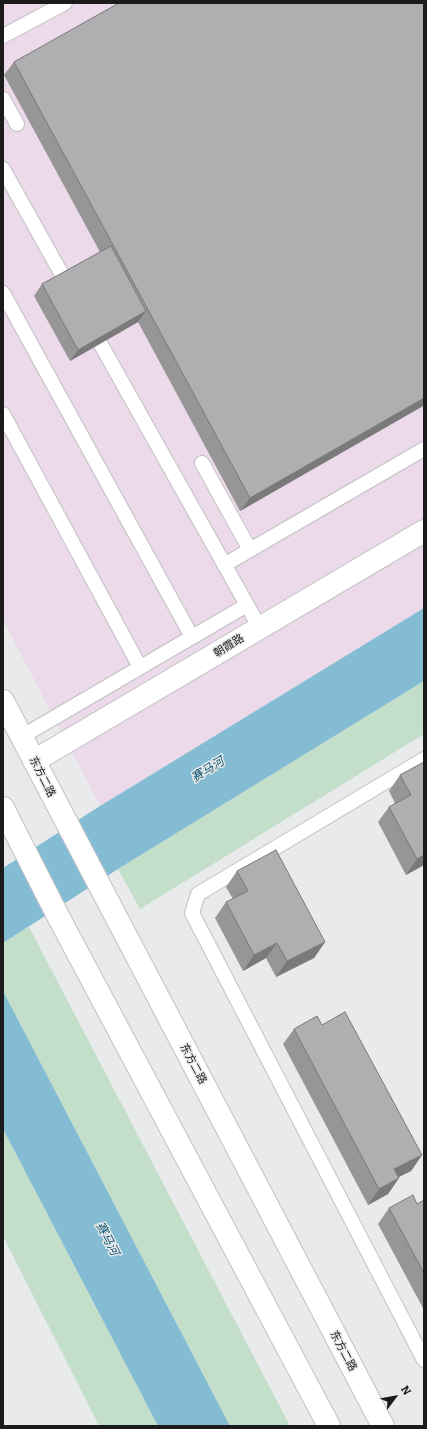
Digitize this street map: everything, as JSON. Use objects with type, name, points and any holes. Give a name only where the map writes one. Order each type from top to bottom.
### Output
[{"type":"main road","name":"朝霞路","points":[[34,761],[424,531]]},
{"type":"main road","name":"东方二路","points":[[3,701],[383,1426]]},
{"type":"main road","points":[[3,808],[58,916],[328,1426]]},
{"type":"lane","points":[[3,36],[65,3]]},
{"type":"lane","points":[[3,99],[17,124]]},
{"type":"lane","points":[[3,169],[77,301]]},
{"type":"lane","points":[[3,293],[192,637]]},
{"type":"lane","points":[[85,315],[260,628]]},
{"type":"lane","points":[[3,414],[140,667]]},
{"type":"lane","points":[[224,565],[424,449]]},
{"type":"lane","points":[[202,463],[250,550]]},
{"type":"lane","points":[[21,737],[247,605]]},
{"type":"lane","points":[[424,759],[198,894],[192,913],[424,1360]]},
{"type":"shaded area","points":[[3,3],[424,3],[424,608],[100,806],[3,620]]},
{"type":"green space","points":[[424,681],[424,734],[140,909],[118,869]]},
{"type":"green space","points":[[29,927],[290,1426],[230,1426],[3,991],[3,943]]},
{"type":"green space","points":[[3,1129],[158,1426],[99,1426],[3,1236]]},
{"type":"water","name":"赛马河","points":[[424,608],[424,681],[118,869],[3,943],[3,868],[100,806]]},
{"type":"water","name":"赛马河","points":[[3,991],[230,1426],[158,1426],[3,1129]]},
{"type":"building","points":[[119,3],[424,3],[424,398],[250,498],[14,62]]},
{"type":"building","points":[[111,246],[146,311],[78,350],[42,284]]},
{"type":"building","points":[[424,762],[424,855],[417,859],[389,807],[411,795],[400,775]]},
{"type":"building","points":[[276,850],[325,942],[287,961],[277,943],[254,955],[226,902],[248,891],[237,871]]},
{"type":"building","points":[[345,1012],[422,1155],[394,1169],[399,1178],[379,1189],[294,1029],[317,1016],[322,1025]]},
{"type":"building","points":[[413,1195],[417,1204],[424,1200],[424,1273],[389,1208]]}]
